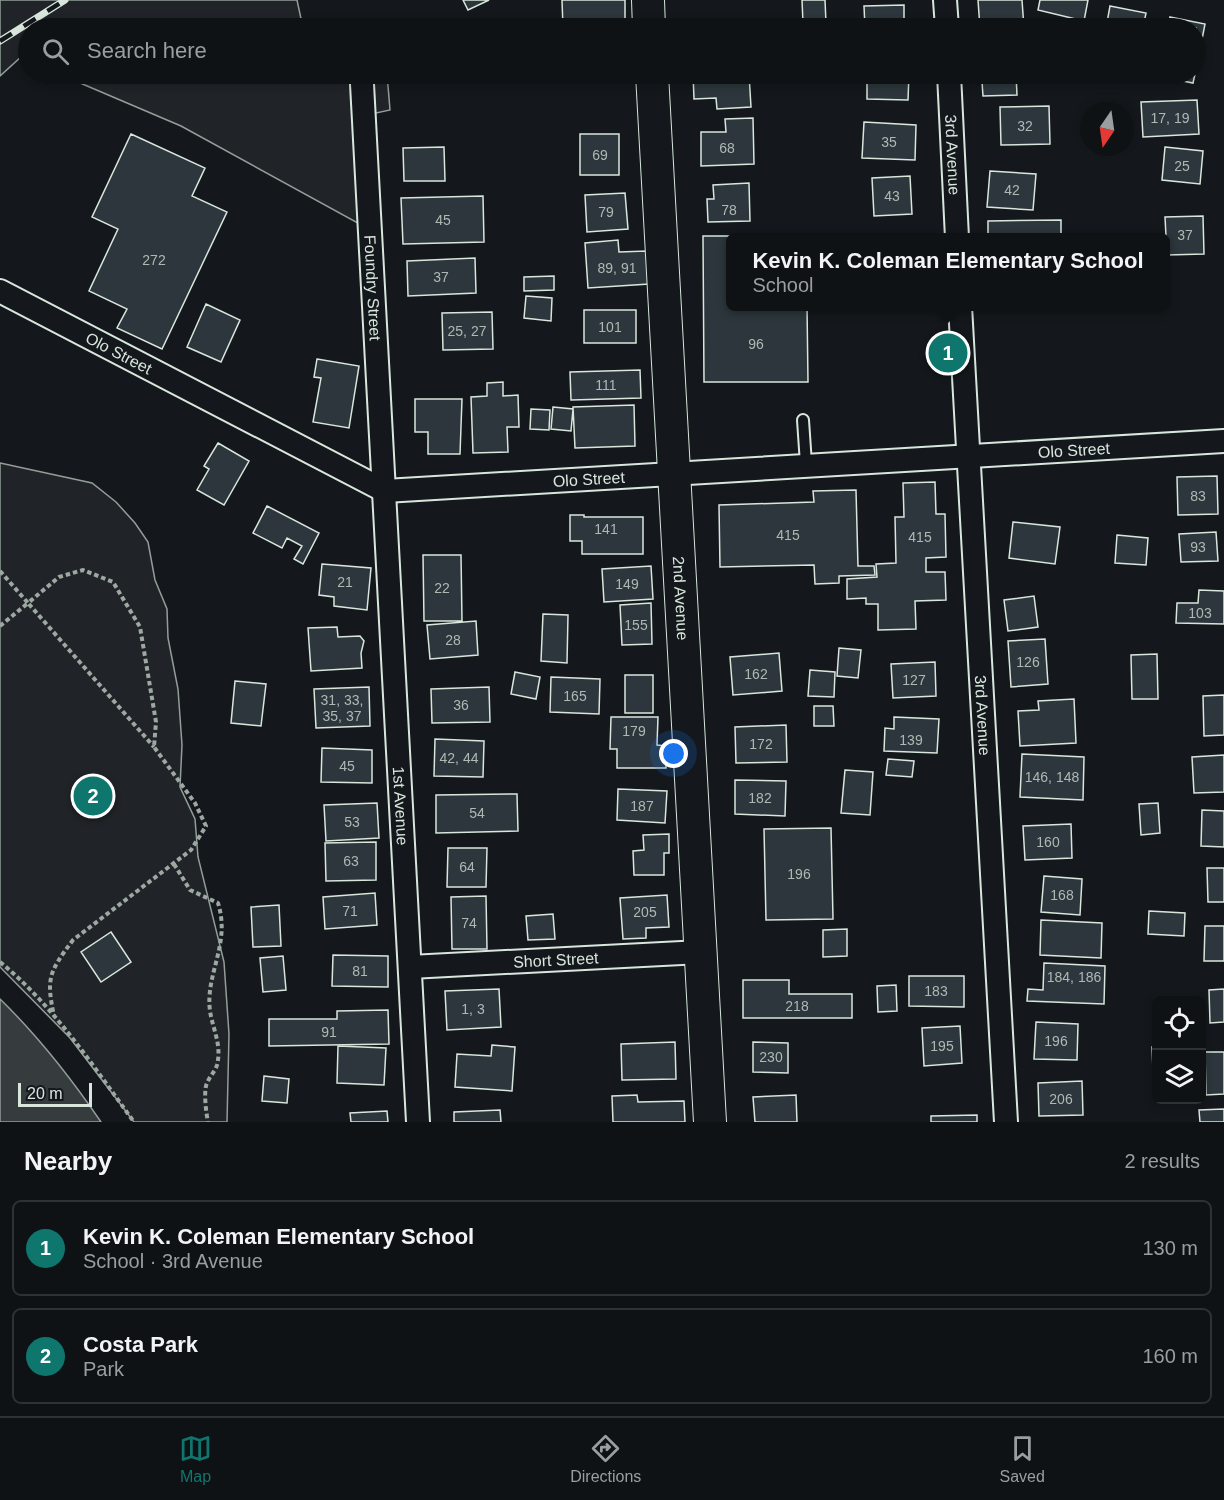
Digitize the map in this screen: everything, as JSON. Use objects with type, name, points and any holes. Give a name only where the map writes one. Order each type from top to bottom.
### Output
[{"type":"street","points":[[648,0],[649,18]]},
{"type":"street","points":[[945,0],[946,18]]},
{"type":"street","name":"Foundry Street","points":[[362,84],[385,491]]},
{"type":"street","name":"2nd Avenue","points":[[653,84],[710,1122]]},
{"type":"street","name":"3rd Avenue","points":[[949,84],[957,233]]},
{"type":"street","name":"Olo Street","points":[[0,291],[385,491],[806,464],[1224,441]]},
{"type":"street","name":"3rd Avenue","points":[[960,311],[1006,1122]]},
{"type":"street","name":"1st Avenue","points":[[385,491],[418,1122]]},
{"type":"street","name":"Short Street","points":[[410,967],[701,952]]},
{"type":"lane","points":[[803,420],[806,464]]},
{"type":"path","points":[[0,626],[59,577],[82,570],[113,582],[140,627],[156,722],[154,747]]},
{"type":"path","points":[[0,571],[154,747],[195,803],[206,826],[191,850],[73,940],[58,959],[48,986],[54,1016]]},
{"type":"path","points":[[174,864],[190,890],[218,903],[223,920],[219,956],[213,976],[210,1011],[218,1036],[217,1065],[206,1086],[208,1122]]},
{"type":"path","points":[[0,962],[24,981],[54,1016],[134,1122]]},
{"type":"shaded area","points":[[0,0],[297,0],[301,18],[18,18],[18,60],[0,76]]},
{"type":"shaded area","points":[[82,84],[388,84],[390,110],[362,116],[365,227],[181,126]]},
{"type":"shaded area","points":[[0,463],[92,483],[116,502],[148,542],[155,580],[167,609],[168,638],[178,689],[182,745],[180,787],[195,819],[198,857],[224,962],[229,1034],[227,1122],[134,1122],[70,1038],[0,967]]},
{"type":"shaded area","points":[[0,999],[54,1058],[101,1122],[0,1122]]},
{"type":"building","points":[[463,0],[489,0],[468,10]]},
{"type":"building","points":[[562,0],[625,0],[625,18],[563,18]]},
{"type":"building","points":[[802,0],[825,0],[826,18],[803,18]]},
{"type":"building","points":[[978,0],[1022,0],[1023,18],[979,18]]},
{"type":"building","points":[[1040,0],[1088,0],[1085,18],[1071,18],[1038,10]]},
{"type":"building","points":[[904,5],[904,18],[865,18],[864,6]]},
{"type":"building","points":[[1110,6],[1146,13],[1145,18],[1108,18]]},
{"type":"building","points":[[693,84],[750,84],[751,107],[717,109],[716,98],[694,99]]},
{"type":"building","points":[[867,84],[909,84],[908,100],[867,99]]},
{"type":"building","points":[[982,84],[1016,84],[1017,95],[983,96]]},
{"type":"building","points":[[1197,100],[1199,134],[1143,137],[1141,102]]},
{"type":"building","points":[[1049,106],[1050,144],[1001,145],[1000,107]]},
{"type":"building","points":[[753,118],[754,164],[701,166],[701,132],[726,132],[725,119]]},
{"type":"building","points":[[864,122],[916,125],[915,160],[862,158]]},
{"type":"building","points":[[131,134],[205,168],[192,196],[227,212],[162,349],[117,328],[127,309],[89,291],[118,229],[92,217]]},
{"type":"building","points":[[580,134],[619,134],[619,175],[580,175]]},
{"type":"building","points":[[444,147],[445,181],[404,181],[403,148]]},
{"type":"building","points":[[1165,147],[1203,151],[1200,184],[1162,180]]},
{"type":"building","points":[[990,171],[1036,174],[1033,210],[987,207]]},
{"type":"building","points":[[910,176],[912,214],[874,216],[872,178]]},
{"type":"building","points":[[749,183],[750,221],[708,222],[707,199],[714,199],[713,185]]},
{"type":"building","points":[[625,193],[628,229],[587,232],[585,195]]},
{"type":"building","points":[[483,196],[484,242],[403,244],[401,198]]},
{"type":"building","points":[[1203,216],[1204,254],[1170,255],[1170,233],[1166,233],[1165,217]]},
{"type":"building","points":[[1061,220],[1061,233],[988,233],[988,221]]},
{"type":"building","points":[[703,236],[726,236],[726,311],[807,311],[808,382],[704,382]]},
{"type":"building","points":[[618,240],[619,252],[647,251],[649,284],[588,288],[585,243]]},
{"type":"building","points":[[475,258],[476,293],[408,296],[407,261]]},
{"type":"building","points":[[554,276],[554,290],[524,291],[524,277]]},
{"type":"building","points":[[526,296],[552,298],[551,321],[524,318]]},
{"type":"building","points":[[206,304],[240,320],[221,362],[187,347]]},
{"type":"building","points":[[584,310],[636,310],[636,343],[584,343]]},
{"type":"building","points":[[492,312],[493,349],[443,350],[442,313]]},
{"type":"building","points":[[317,359],[359,366],[349,428],[313,422],[321,378],[314,377]]},
{"type":"building","points":[[640,370],[641,398],[571,400],[570,372]]},
{"type":"building","points":[[503,382],[503,396],[518,395],[519,427],[507,427],[508,452],[473,453],[471,397],[487,396],[487,383]]},
{"type":"building","points":[[415,399],[462,399],[460,454],[428,454],[428,432],[415,432]]},
{"type":"building","points":[[634,405],[635,446],[575,448],[573,407]]},
{"type":"building","points":[[553,407],[573,409],[571,431],[551,429]]},
{"type":"building","points":[[531,409],[550,410],[549,430],[530,429]]},
{"type":"building","points":[[218,443],[249,461],[224,505],[197,490],[209,469],[204,466]]},
{"type":"building","points":[[1217,476],[1218,514],[1178,515],[1177,477]]},
{"type":"building","points":[[935,482],[936,514],[945,514],[946,557],[926,558],[926,572],[945,572],[946,600],[915,601],[916,629],[878,630],[878,604],[866,604],[866,598],[847,599],[847,579],[877,577],[876,564],[896,563],[895,517],[904,517],[903,483]]},
{"type":"building","points":[[856,490],[858,566],[874,566],[875,575],[839,576],[839,583],[815,584],[814,565],[720,567],[719,505],[814,502],[813,491]]},
{"type":"building","points":[[267,506],[319,533],[303,564],[294,559],[302,546],[287,538],[282,548],[253,533]]},
{"type":"building","points":[[570,515],[643,517],[643,554],[582,554],[582,541],[570,541]]},
{"type":"building","points":[[1013,522],[1060,527],[1055,564],[1009,558]]},
{"type":"building","points":[[1216,532],[1218,561],[1181,562],[1179,534]]},
{"type":"building","points":[[1117,535],[1148,538],[1146,565],[1115,563]]},
{"type":"building","points":[[423,555],[461,555],[462,621],[424,621]]},
{"type":"building","points":[[322,564],[371,568],[367,610],[334,606],[334,597],[319,595]]},
{"type":"building","points":[[651,566],[653,599],[604,602],[602,569]]},
{"type":"building","points":[[1199,590],[1224,591],[1224,624],[1176,623],[1177,603],[1198,603]]},
{"type":"building","points":[[1034,596],[1038,627],[1008,631],[1004,600]]},
{"type":"building","points":[[651,603],[652,644],[622,645],[620,605]]},
{"type":"building","points":[[543,614],[568,615],[567,663],[541,661]]},
{"type":"building","points":[[476,621],[478,655],[430,659],[427,625]]},
{"type":"building","points":[[337,627],[338,637],[360,636],[364,641],[361,653],[362,668],[311,671],[308,628]]},
{"type":"building","points":[[1045,639],[1048,684],[1011,687],[1008,641]]},
{"type":"building","points":[[839,648],[861,650],[858,678],[837,676]]},
{"type":"building","points":[[779,653],[782,691],[733,695],[730,657]]},
{"type":"building","points":[[1157,654],[1158,699],[1132,699],[1131,655]]},
{"type":"building","points":[[935,662],[936,696],[893,698],[891,664]]},
{"type":"building","points":[[810,670],[835,672],[834,697],[808,696]]},
{"type":"building","points":[[515,672],[540,677],[536,699],[511,694]]},
{"type":"building","points":[[625,675],[653,675],[653,713],[625,713]]},
{"type":"building","points":[[551,677],[600,679],[599,714],[550,712]]},
{"type":"building","points":[[235,681],[266,684],[261,726],[231,723]]},
{"type":"building","points":[[369,687],[370,726],[316,728],[314,689]]},
{"type":"building","points":[[489,687],[490,722],[432,723],[431,689]]},
{"type":"building","points":[[1224,695],[1224,735],[1204,736],[1203,696]]},
{"type":"building","points":[[1074,699],[1076,743],[1020,746],[1018,711],[1039,710],[1038,701]]},
{"type":"building","points":[[814,706],[833,706],[834,726],[814,726]]},
{"type":"building","points":[[611,717],[658,717],[657,745],[666,746],[666,768],[617,768],[617,749],[610,749]]},
{"type":"building","points":[[894,717],[939,719],[937,753],[884,751],[885,728],[894,729]]},
{"type":"building","points":[[786,725],[787,762],[736,763],[735,727]]},
{"type":"building","points":[[435,739],[484,741],[483,777],[434,776]]},
{"type":"building","points":[[322,748],[372,750],[372,783],[321,782]]},
{"type":"building","points":[[1022,754],[1084,757],[1083,800],[1020,797]]},
{"type":"building","points":[[1224,755],[1224,792],[1194,793],[1192,757]]},
{"type":"building","points":[[888,759],[914,761],[912,777],[886,775]]},
{"type":"building","points":[[845,770],[873,772],[870,815],[841,813]]},
{"type":"building","points":[[735,780],[786,781],[785,816],[735,814]]},
{"type":"building","points":[[618,789],[667,791],[665,823],[617,820]]},
{"type":"building","points":[[517,794],[518,831],[436,833],[436,795]]},
{"type":"building","points":[[377,803],[379,838],[326,841],[324,805]]},
{"type":"building","points":[[1158,803],[1160,833],[1141,835],[1139,804]]},
{"type":"building","points":[[1202,810],[1224,811],[1224,847],[1201,846]]},
{"type":"building","points":[[1071,824],[1072,858],[1025,860],[1023,826]]},
{"type":"building","points":[[831,828],[833,919],[766,920],[764,829]]},
{"type":"building","points":[[669,834],[669,853],[664,853],[664,875],[634,875],[633,851],[644,850],[643,835]]},
{"type":"building","points":[[376,842],[376,880],[326,881],[325,843]]},
{"type":"building","points":[[448,848],[487,848],[486,887],[447,887]]},
{"type":"building","points":[[1207,868],[1224,868],[1224,902],[1208,902]]},
{"type":"building","points":[[1044,876],[1082,879],[1080,915],[1041,912]]},
{"type":"building","points":[[375,893],[377,925],[325,929],[323,897]]},
{"type":"building","points":[[667,895],[669,927],[646,928],[646,938],[623,939],[620,898]]},
{"type":"building","points":[[486,896],[487,949],[452,949],[451,897]]},
{"type":"building","points":[[279,905],[281,946],[253,947],[251,907]]},
{"type":"building","points":[[1149,911],[1185,913],[1184,936],[1148,934]]},
{"type":"building","points":[[553,914],[555,939],[528,940],[526,916]]},
{"type":"building","points":[[1041,920],[1102,923],[1101,958],[1040,955]]},
{"type":"building","points":[[1205,926],[1224,926],[1224,961],[1204,961]]},
{"type":"building","points":[[847,929],[847,956],[823,957],[823,930]]},
{"type":"building","points":[[111,932],[131,962],[101,982],[81,952]]},
{"type":"building","points":[[333,955],[388,956],[388,987],[332,986]]},
{"type":"building","points":[[283,956],[286,990],[263,992],[260,958]]},
{"type":"building","points":[[1044,963],[1105,966],[1104,1004],[1027,1001],[1028,989],[1043,990]]},
{"type":"building","points":[[909,976],[964,976],[964,1007],[909,1006]]},
{"type":"building","points":[[743,980],[789,980],[789,994],[852,994],[852,1018],[743,1018]]},
{"type":"building","points":[[896,985],[897,1011],[878,1012],[877,986]]},
{"type":"building","points":[[499,989],[501,1027],[447,1030],[445,991]]},
{"type":"building","points":[[1224,989],[1224,1022],[1210,1023],[1209,990]]},
{"type":"building","points":[[388,1010],[389,1044],[269,1046],[269,1019],[337,1019],[337,1011]]},
{"type":"building","points":[[1036,1022],[1078,1024],[1077,1060],[1034,1059]]},
{"type":"building","points":[[960,1026],[962,1063],[924,1066],[922,1028]]},
{"type":"building","points":[[675,1042],[676,1079],[622,1080],[621,1044]]},
{"type":"building","points":[[753,1042],[788,1043],[788,1073],[753,1072]]},
{"type":"building","points":[[492,1045],[515,1047],[512,1091],[455,1087],[457,1054],[491,1056]]},
{"type":"building","points":[[338,1046],[386,1048],[384,1085],[337,1083]]},
{"type":"building","points":[[1206,1052],[1224,1052],[1224,1094],[1206,1095]]},
{"type":"building","points":[[264,1076],[289,1079],[287,1103],[262,1101]]},
{"type":"building","points":[[1082,1081],[1083,1115],[1039,1116],[1038,1083]]},
{"type":"building","points":[[637,1095],[638,1102],[684,1101],[685,1122],[613,1122],[612,1096]]},
{"type":"building","points":[[796,1095],[797,1122],[755,1122],[753,1097]]},
{"type":"building","points":[[1224,1109],[1224,1122],[1200,1122],[1199,1110]]},
{"type":"building","points":[[500,1110],[501,1122],[454,1122],[454,1112]]},
{"type":"building","points":[[387,1111],[388,1122],[351,1122],[350,1113]]},
{"type":"building","points":[[977,1115],[977,1122],[931,1122],[931,1116]]},
{"type":"railway","points":[[36,18],[65,0]]},
{"type":"railway","points":[[0,41],[18,30]]},
{"type":"place","name":"Kevin K. Coleman Elementary School","points":[[948,353]]},
{"type":"place","name":"Costa Park","points":[[93,796]]}]
